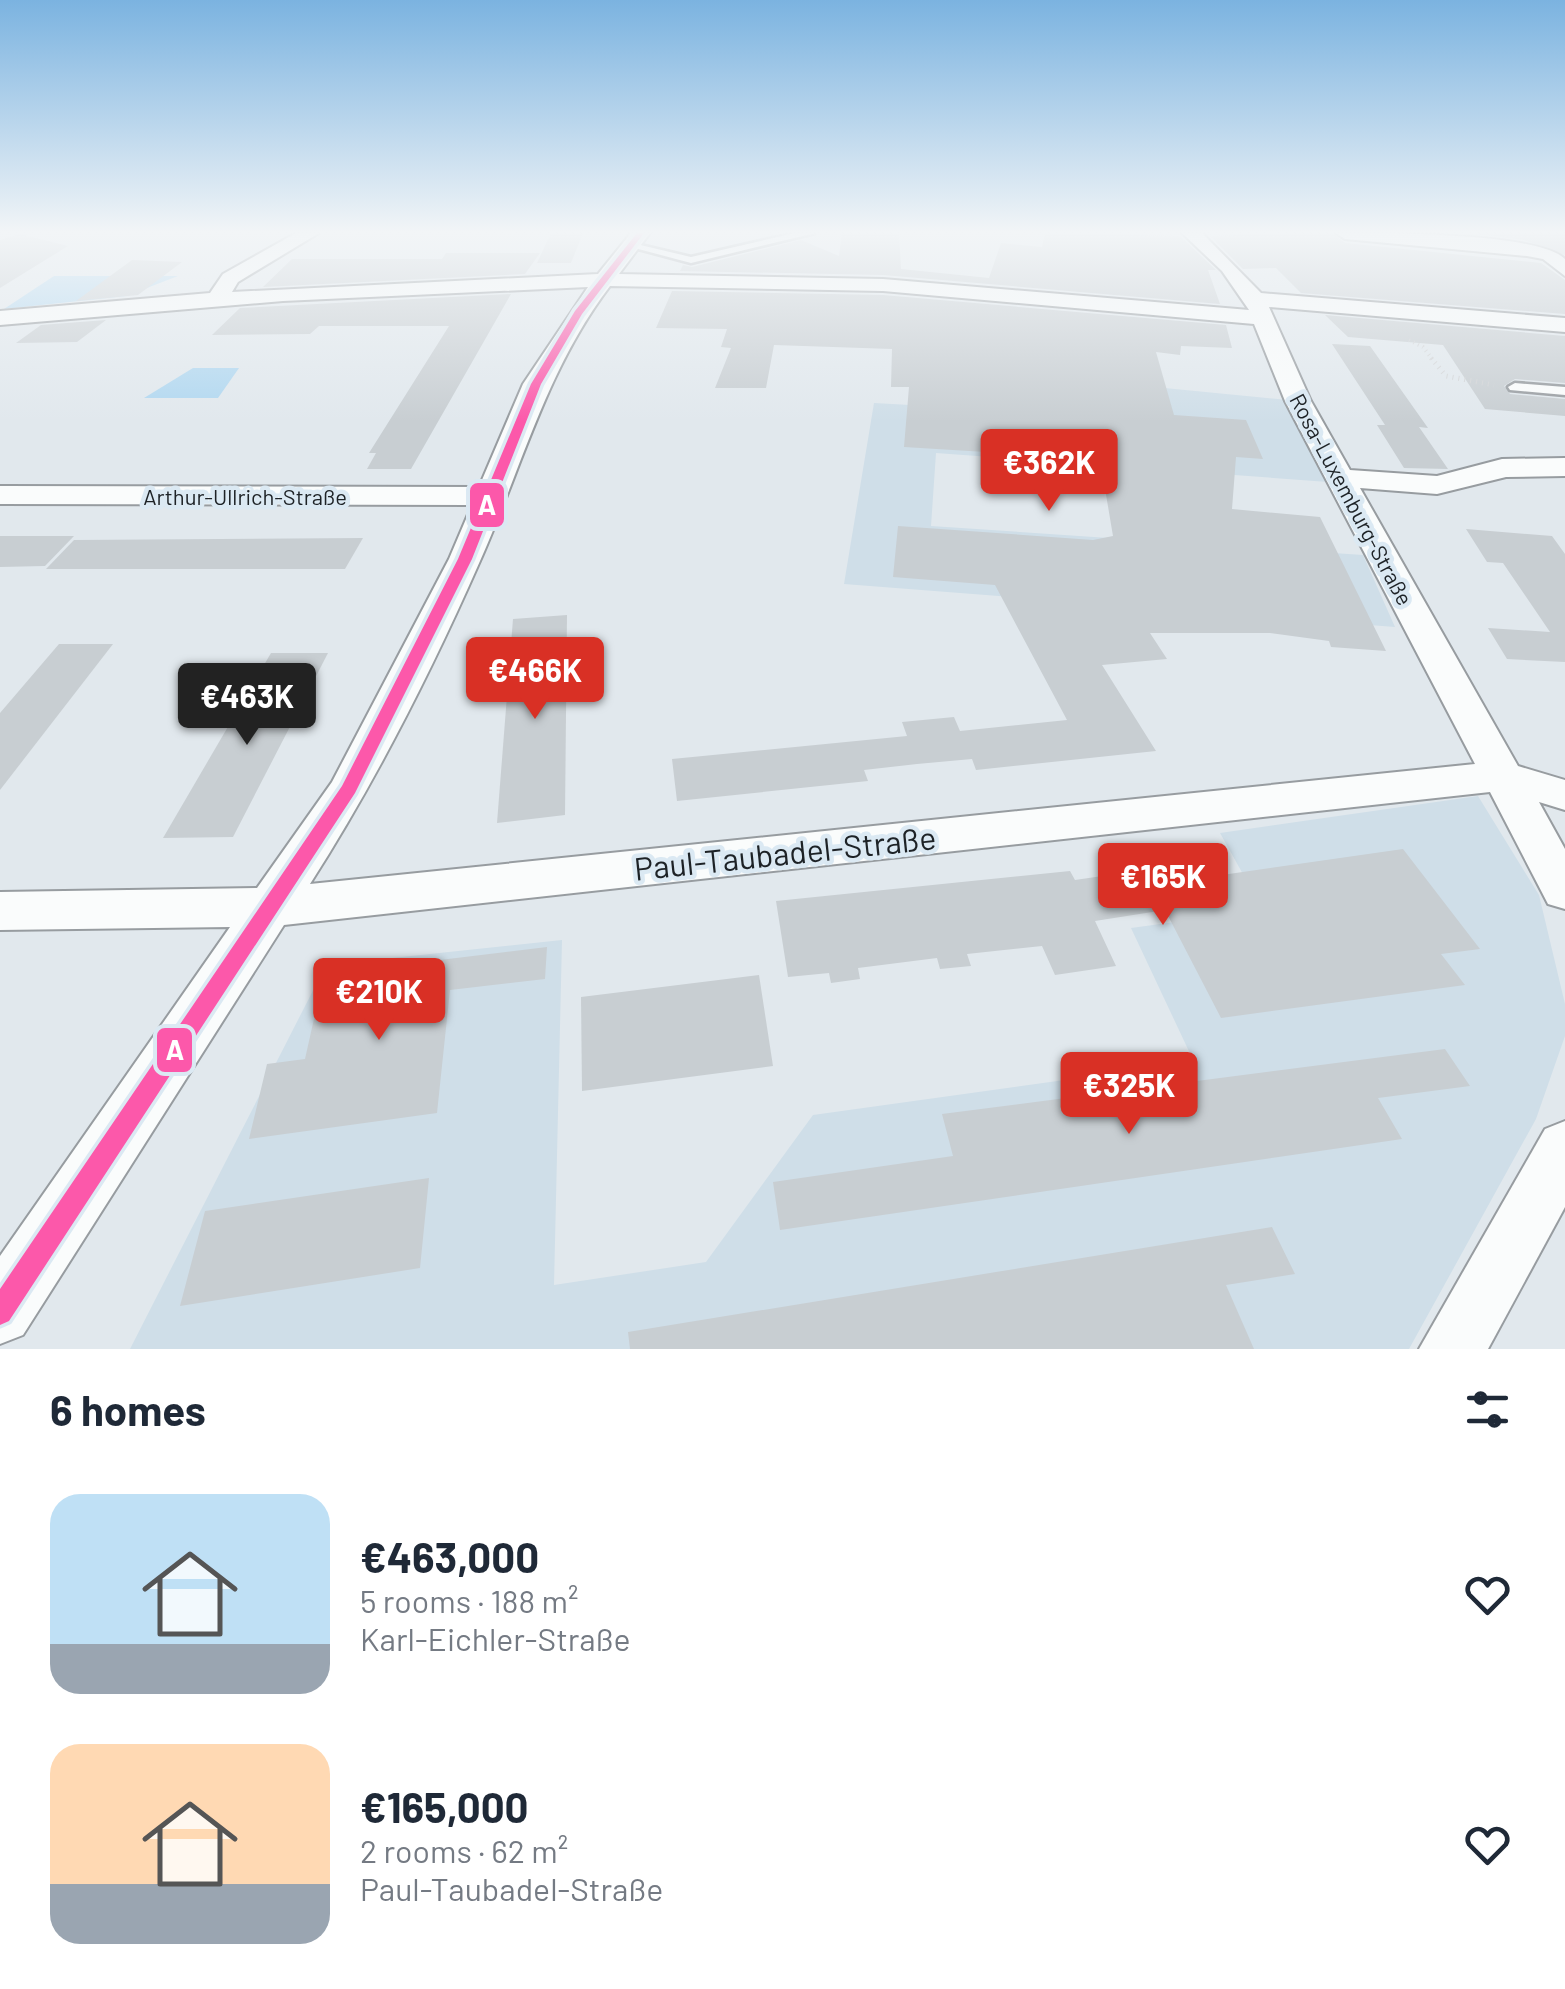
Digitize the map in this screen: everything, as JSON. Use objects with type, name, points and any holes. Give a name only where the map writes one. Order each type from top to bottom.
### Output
[{"type":"street","points":[[0,318],[219,296]]},
{"type":"street","points":[[0,1312],[349,789],[466,559],[536,384],[561,338],[593,296]]},
{"type":"street","points":[[1054,296],[1258,309],[1356,308],[1565,325]]},
{"type":"street","name":"Rosa-Luxemburg-Straße","points":[[1249,296],[1298,402],[1565,892]]},
{"type":"street","points":[[1342,478],[1437,485],[1502,468],[1565,467]]},
{"type":"street","name":"Arthur-Ullrich-Straße","points":[[0,495],[490,496]]},
{"type":"street","name":"Paul-Taubadel-Straße","points":[[0,912],[274,906],[1501,776],[1565,795]]},
{"type":"street","points":[[1452,1349],[1565,1149]]},
{"type":"lane","points":[[1515,387],[1565,391]]},
{"type":"path","points":[[1356,308],[1358,314],[1423,347],[1446,376],[1459,382],[1515,387]]},
{"type":"shaded area","points":[[24,296],[126,296],[126,296],[4,309]]},
{"type":"shaded area","points":[[948,367],[1288,400],[1328,482],[936,453],[931,526],[1363,555],[1395,627],[844,584],[874,403],[946,407]]},
{"type":"shaded area","points":[[193,368],[239,368],[218,398],[144,398]]},
{"type":"shaded area","points":[[1478,796],[1539,895],[1565,1004],[1565,1036],[1536,1119],[1409,1349],[130,1349],[326,965],[562,940],[554,1285],[706,1262],[813,1115],[1194,1062],[1131,928],[1263,910],[1220,833]]},
{"type":"building","points":[[83,296],[128,296],[76,301]]},
{"type":"building","points":[[510,296],[411,469],[367,469],[376,453],[369,453],[449,326],[319,326],[310,334],[212,335],[240,308]]},
{"type":"building","points":[[670,296],[894,296],[1226,325],[1232,348],[1181,346],[1180,355],[1156,352],[1174,415],[1246,420],[1263,459],[1236,457],[1232,509],[1320,517],[1386,651],[1331,647],[1329,641],[1270,633],[1150,633],[1167,659],[1102,665],[1156,751],[976,770],[972,759],[917,764],[864,770],[868,781],[677,801],[672,759],[907,736],[902,722],[954,717],[960,731],[1067,720],[995,585],[893,577],[898,526],[1093,540],[1113,536],[1100,459],[904,447],[909,387],[891,387],[892,349],[774,345],[766,388],[715,388],[731,348],[721,347],[727,329],[656,328]]},
{"type":"building","points":[[1126,296],[1217,296],[1220,304]]},
{"type":"building","points":[[1338,296],[1565,296],[1565,314]]},
{"type":"building","points":[[1325,315],[1565,336],[1565,383],[1515,379],[1504,386],[1510,394],[1565,399],[1565,416],[1485,409],[1443,345],[1348,337]]},
{"type":"building","points":[[106,320],[77,342],[16,343],[41,325]]},
{"type":"building","points":[[1332,344],[1370,346],[1428,428],[1419,427],[1448,469],[1404,468],[1377,425],[1385,425]]},
{"type":"building","points":[[1466,529],[1552,536],[1565,554],[1565,662],[1507,659],[1488,628],[1550,632],[1503,563],[1487,562]]},
{"type":"building","points":[[0,536],[74,536],[45,566],[0,567]]},
{"type":"building","points":[[363,538],[345,569],[46,569],[74,540]]},
{"type":"building","points":[[567,615],[565,815],[497,823],[513,619]]},
{"type":"building","points":[[59,644],[113,644],[0,790],[0,713]]},
{"type":"building","points":[[271,653],[328,653],[233,837],[163,838]]},
{"type":"building","points":[[1403,849],[1480,949],[1441,954],[1465,985],[1221,1018],[1165,910],[1095,921],[1116,966],[1055,975],[1042,946],[967,954],[971,966],[940,969],[937,958],[858,968],[860,979],[831,983],[829,973],[788,977],[776,901],[1070,871],[1075,880],[1205,861],[1215,876]]},
{"type":"building","points":[[547,947],[545,979],[450,990],[437,1113],[249,1139],[267,1064],[305,1059],[324,974]]},
{"type":"building","points":[[759,975],[773,1066],[582,1091],[581,997]]},
{"type":"building","points":[[1445,1049],[1470,1086],[1378,1098],[1402,1139],[780,1230],[773,1182],[953,1156],[942,1114]]},
{"type":"building","points":[[429,1178],[420,1268],[180,1306],[205,1211]]},
{"type":"building","points":[[1272,1227],[1295,1274],[1226,1285],[1254,1349],[630,1349],[628,1332]]},
{"type":"transit line","name":"A","points":[[0,1312],[349,789],[465,559],[536,384],[591,296]]}]
